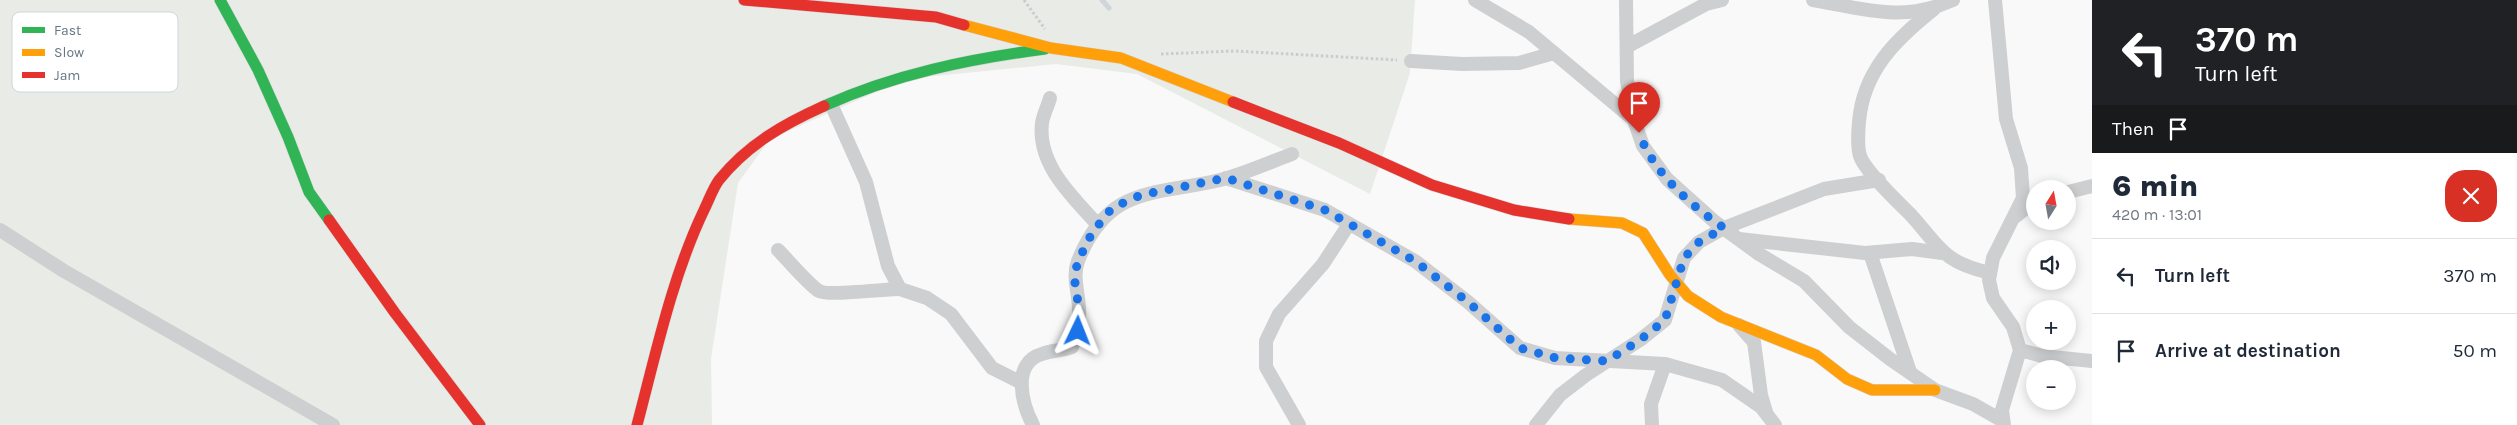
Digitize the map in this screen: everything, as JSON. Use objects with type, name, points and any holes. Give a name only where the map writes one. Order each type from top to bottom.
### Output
[{"type":"street","points":[[220,0],[258,70],[288,137],[309,192],[395,313],[480,425]]},
{"type":"street","points":[[744,0],[936,17],[1055,49],[1121,58],[1339,142],[1432,185],[1514,210],[1622,223],[1643,233],[1688,296],[1721,317],[1816,355],[1847,379],[1872,390],[1936,390]]},
{"type":"street","points":[[1475,0],[1529,32],[1634,120]]},
{"type":"street","points":[[1626,0],[1627,81],[1634,120],[1644,146],[1667,179],[1738,239],[1804,281],[1849,327],[1910,372],[1936,390],[1973,404],[2004,423]]},
{"type":"street","points":[[1628,46],[1706,4],[1722,0]]},
{"type":"street","points":[[1813,0],[1892,14],[1934,9]]},
{"type":"street","points":[[1953,0],[1934,9],[1902,34],[1875,68],[1860,108],[1858,133],[1860,157],[1942,253],[1965,267],[1990,273]]},
{"type":"street","points":[[1995,0],[2006,119],[2020,168],[2022,198],[1993,258],[1989,280],[1993,298],[2013,327],[2020,350],[2002,410],[2004,423]]},
{"type":"street","points":[[637,425],[661,334],[691,237],[718,181],[749,148],[787,123],[860,90],[977,58],[1055,49]]},
{"type":"street","points":[[1411,61],[1462,64],[1519,63],[1554,53]]},
{"type":"street","points":[[1050,98],[1042,124],[1045,148],[1056,176],[1098,225]]},
{"type":"street","points":[[830,104],[866,182],[888,266],[900,289]]},
{"type":"street","points":[[1033,425],[1028,416],[1020,382],[1025,365],[1040,354],[1072,347],[1078,331],[1079,309],[1075,283],[1077,263],[1092,233],[1112,208],[1141,195],[1226,178],[1292,154]]},
{"type":"street","points":[[1226,178],[1325,210],[1415,261],[1468,302],[1520,348],[1556,358],[1665,364],[1722,380],[1762,407],[1775,425]]},
{"type":"street","points":[[1536,425],[1560,395],[1640,340],[1665,320],[1677,283],[1678,271],[1684,258],[1699,242],[1724,228],[1824,189],[1879,180]]},
{"type":"street","points":[[2076,190],[2092,186]]},
{"type":"street","points":[[2013,218],[2026,208]]},
{"type":"street","points":[[1299,425],[1266,367],[1266,341],[1279,314],[1323,264],[1349,224]]},
{"type":"street","points":[[0,230],[64,271],[333,425]]},
{"type":"street","points":[[1738,239],[1870,253],[1912,249],[1942,253]]},
{"type":"street","points":[[778,250],[820,292],[838,294],[867,289],[900,289],[927,298],[951,314],[992,368],[1020,382]]},
{"type":"street","points":[[1870,253],[1910,372]]},
{"type":"street","points":[[1739,324],[1754,342],[1761,395],[1766,414]]},
{"type":"street","points":[[2020,350],[2042,356],[2092,361]]},
{"type":"street","points":[[1652,425],[1651,404],[1665,364]]},
{"type":"path","points":[[1024,0],[1055,49]]},
{"type":"path","points":[[1155,55],[1235,51],[1411,61]]},
{"type":"shaded area","points":[[0,0],[1415,0],[1410,73],[1370,194],[1137,74],[1056,64],[905,79],[770,139],[738,183],[711,359],[712,425],[0,425]]},
{"type":"waterway","points":[[1102,0],[1109,8]]},
{"type":"traffic: fast","points":[[220,0],[258,70],[288,137],[309,192],[329,220]]},
{"type":"traffic: fast","points":[[824,106],[878,85],[933,69],[1045,49]]},
{"type":"traffic: slow","points":[[964,25],[1051,48],[1121,58],[1233,102]]},
{"type":"traffic: slow","points":[[1569,219],[1622,223],[1643,233],[1670,275],[1688,296],[1721,317],[1816,355],[1847,379],[1872,390],[1935,390]]},
{"type":"traffic: jam","points":[[744,0],[936,17],[964,25]]},
{"type":"traffic: jam","points":[[1233,102],[1339,143],[1432,185],[1514,210],[1569,219]]},
{"type":"traffic: jam","points":[[637,425],[674,288],[693,236],[717,183],[730,167],[767,136],[824,106]]},
{"type":"traffic: jam","points":[[329,220],[395,313],[480,425]]},
{"type":"route","points":[[1078,331],[1079,309],[1075,283],[1077,263],[1092,233],[1112,208],[1141,195],[1226,178],[1293,198],[1325,210],[1415,261],[1468,302],[1520,348],[1556,358],[1607,361],[1640,340],[1665,320],[1677,283],[1678,271],[1684,258],[1699,242],[1724,228],[1667,179],[1644,146],[1639,133]]}]
